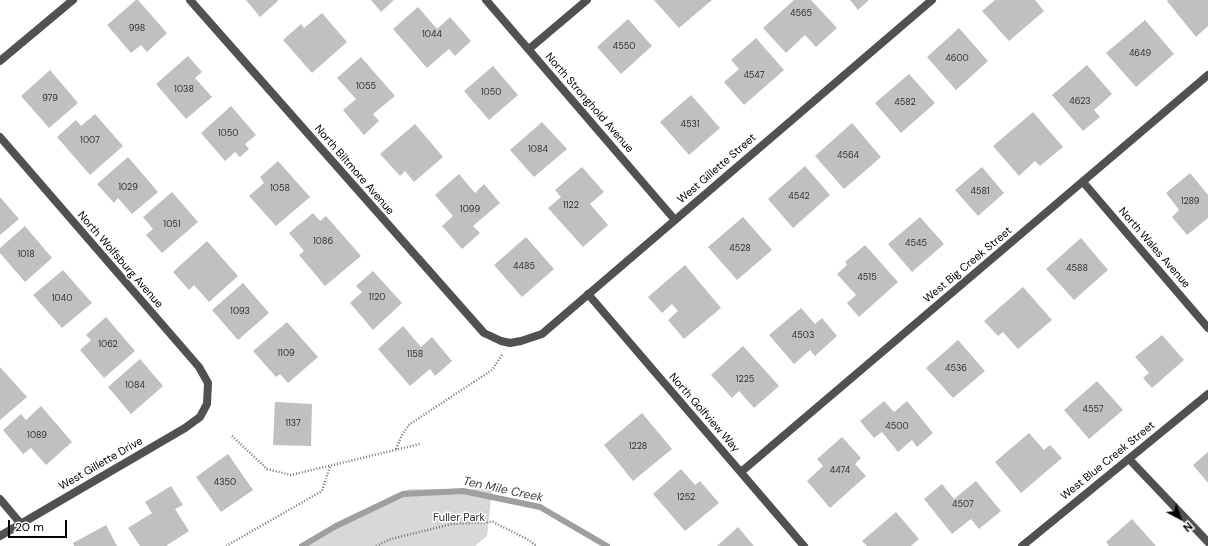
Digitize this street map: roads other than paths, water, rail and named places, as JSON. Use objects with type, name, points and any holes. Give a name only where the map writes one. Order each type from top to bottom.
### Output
[{"type":"street","points":[[0,61],[73,0]]},
{"type":"street","name":"North Biltmore Avenue","points":[[190,0],[484,333],[501,341],[510,342]]},
{"type":"street","name":"North Stronghold Avenue","points":[[486,0],[675,220]]},
{"type":"street","points":[[529,50],[587,0]]},
{"type":"street","name":"West Gillette Street","points":[[510,342],[521,341],[542,334],[932,0]]},
{"type":"street","name":"West Big Creek Street","points":[[741,472],[1208,75]]},
{"type":"street","name":"North Wolfsburg Avenue","points":[[0,137],[199,367],[208,383],[207,404]]},
{"type":"street","name":"North Wales Avenue","points":[[1083,182],[1208,328]]},
{"type":"street","name":"North Golfview Way","points":[[588,294],[804,546]]},
{"type":"street","name":"West Blue Creek Street","points":[[1022,546],[1208,394]]},
{"type":"street","name":"West Gillette Drive","points":[[0,536],[186,428],[200,417],[207,404]]},
{"type":"street","points":[[1129,459],[1208,542]]},
{"type":"street","points":[[0,499],[21,524]]},
{"type":"waterway","name":"Ten Mile Creek","points":[[302,546],[336,526],[403,494],[463,491],[540,507],[607,546]]},
{"type":"park label","name":"Fuller Park","points":[[459,518]]}]
